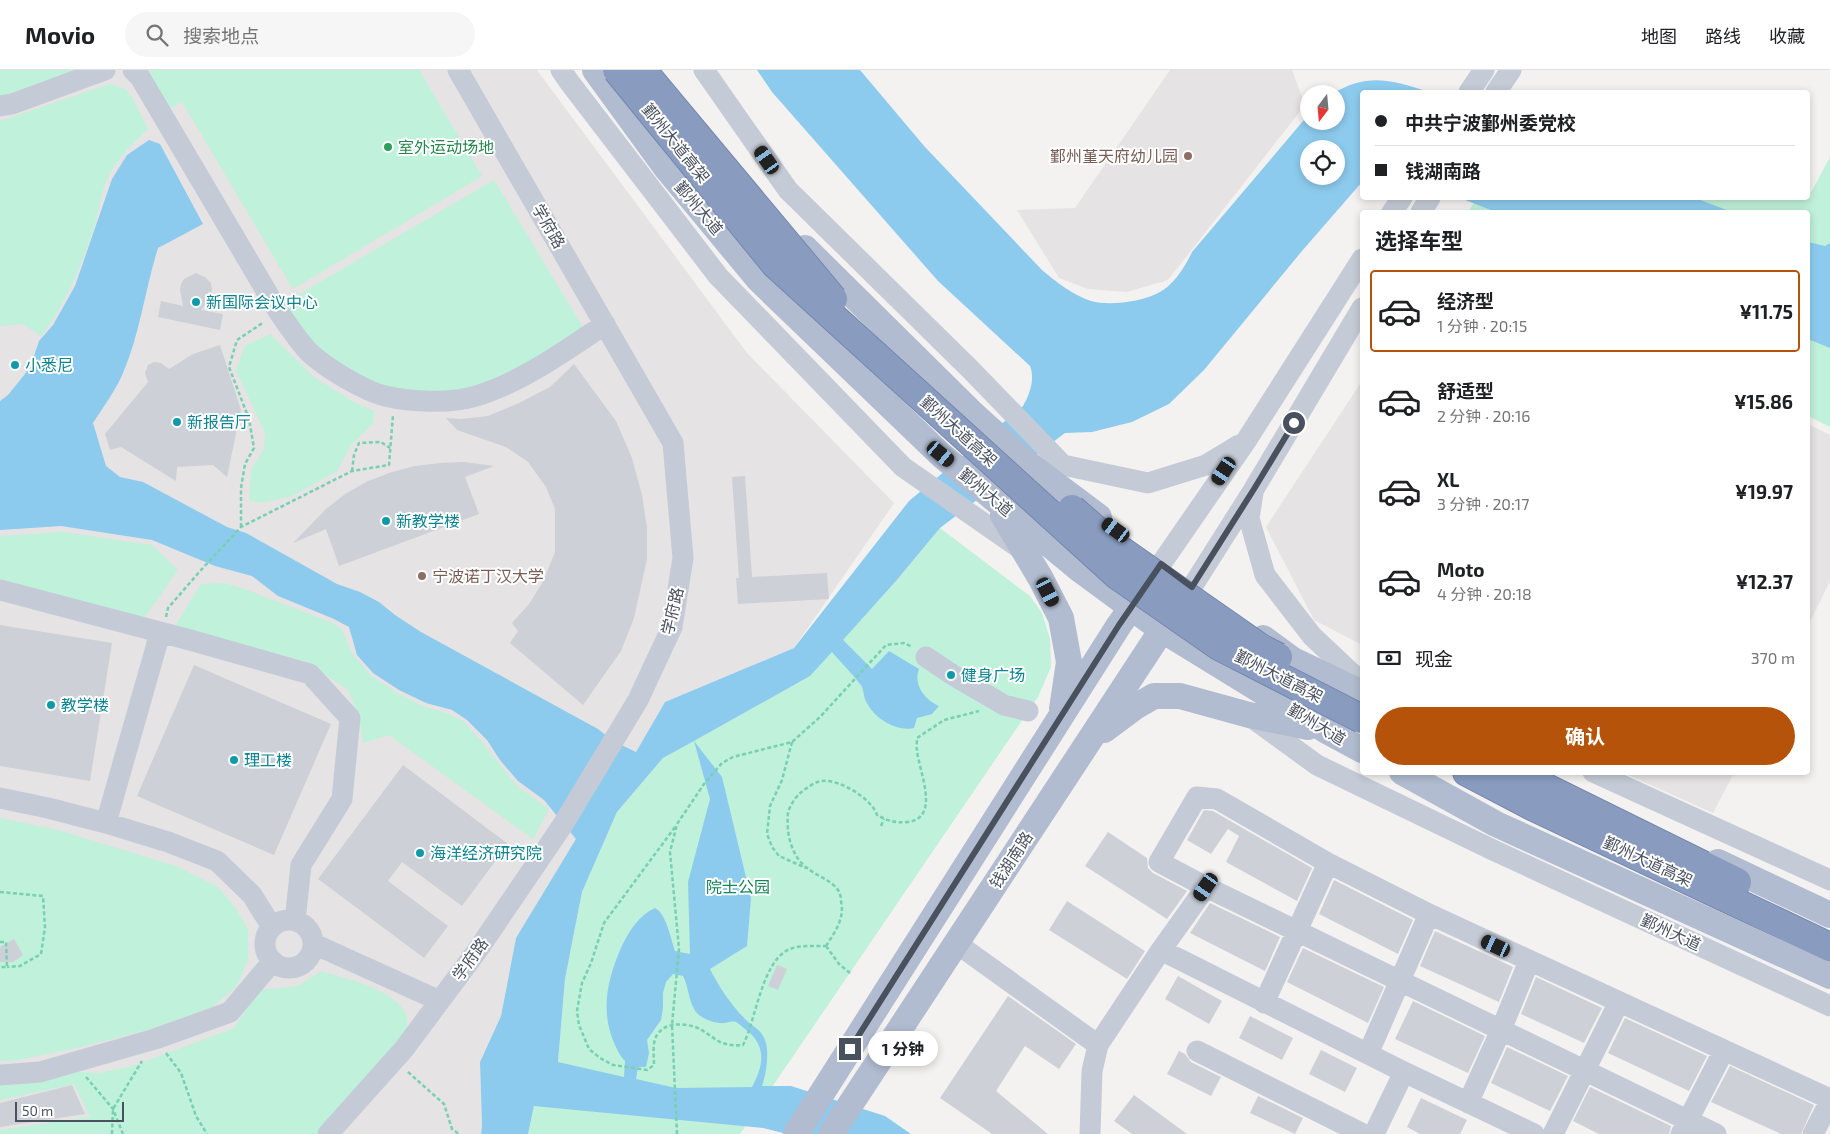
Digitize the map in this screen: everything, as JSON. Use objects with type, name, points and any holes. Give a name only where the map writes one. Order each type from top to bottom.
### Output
[{"type":"highway","name":"鄞州大道高架","points":[[617,70],[776,265],[1117,576],[1219,646],[1360,718]]},
{"type":"highway","name":"鄞州大道高架","points":[[642,70],[835,301],[849,315],[1113,545],[1262,649],[1360,697]]},
{"type":"highway","name":"鄞州大道高架","points":[[1473,775],[1534,807],[1830,946]]},
{"type":"highway","name":"鄞州大道高架","points":[[1520,775],[1830,928]]},
{"type":"main road","name":"鄞州大道","points":[[595,70],[667,169],[759,280],[941,454],[1079,569],[1162,630],[1325,730],[1360,749]]},
{"type":"main road","points":[[660,70],[701,130],[814,259],[970,411],[1027,463],[1293,660],[1360,692]]},
{"type":"main road","points":[[992,497],[1041,579],[1061,618],[1069,662],[1061,717]]},
{"type":"main road","points":[[796,1134],[1119,625],[1161,564]]},
{"type":"main road","name":"钱湖南路","points":[[831,1134],[1089,740],[1192,587]]},
{"type":"main road","points":[[1089,740],[1135,707],[1154,696],[1180,696],[1249,715],[1325,730]]},
{"type":"main road","name":"鄞州大道","points":[[1407,775],[1496,824],[1830,976]]},
{"type":"main road","points":[[1535,775],[1830,915]]},
{"type":"street","points":[[0,106],[12,104],[105,70]]},
{"type":"street","points":[[133,70],[140,77],[278,311],[311,354],[356,384],[385,396],[417,400],[448,400],[474,397],[492,390],[563,352],[605,324]]},
{"type":"street","name":"学府路","points":[[328,1134],[404,1049],[477,951],[562,826],[638,700],[672,627],[684,558],[673,443],[458,70]]},
{"type":"street","name":"鄞州大道","points":[[561,70],[718,276],[902,467],[1026,553]]},
{"type":"street","points":[[704,70],[788,190],[971,370],[1062,466]]},
{"type":"street","points":[[1470,90],[1484,70]]},
{"type":"street","points":[[1497,90],[1511,70]]},
{"type":"street","points":[[1161,564],[1246,441],[1360,262]]},
{"type":"street","points":[[1192,587],[1254,489],[1360,311]]},
{"type":"street","points":[[1027,463],[1062,466],[1148,483],[1206,465],[1246,441]]},
{"type":"street","points":[[1254,489],[1249,518],[1265,575],[1312,636],[1360,681]]},
{"type":"street","points":[[0,590],[310,674],[350,718],[342,799],[301,866],[295,921]]},
{"type":"street","points":[[106,823],[160,632]]},
{"type":"street","points":[[1312,636],[1360,660]]},
{"type":"street","points":[[926,657],[1004,705],[1028,711]]},
{"type":"street","name":"鄞州大道","points":[[1249,715],[1317,765],[1493,850],[1830,1006]]},
{"type":"street","points":[[1600,775],[1830,880]]},
{"type":"street","points":[[0,798],[106,823],[168,842],[217,861],[252,895],[272,927]]},
{"type":"street","points":[[1716,1134],[1684,1127],[1585,1070],[1296,931],[1159,862],[1197,798],[1217,799],[1328,863],[1429,914],[1830,1100],[1813,1134]]},
{"type":"street","points":[[1264,1003],[1328,863]]},
{"type":"street","points":[[1090,1134],[1092,1071],[1098,1045],[1161,950],[1206,887]]},
{"type":"street","points":[[1368,1054],[1429,914]]},
{"type":"street","points":[[295,921],[305,925],[311,934],[314,944],[311,955],[304,963],[294,968],[282,967],[272,961],[267,954],[265,944],[267,935],[278,922],[295,921]]},
{"type":"street","points":[[956,943],[1098,1045]]},
{"type":"street","points":[[314,944],[440,1001]]},
{"type":"street","points":[[1161,950],[1264,1003],[1534,1134]]},
{"type":"street","points":[[0,1075],[40,1072],[74,1063],[155,1039],[230,1012],[272,961]]},
{"type":"street","points":[[1468,1102],[1501,1030],[1529,961]]},
{"type":"street","points":[[1553,1134],[1619,1002]]},
{"type":"street","points":[[1684,1127],[1724,1050]]},
{"type":"street","points":[[1197,1051],[1363,1134]]},
{"type":"street","points":[[1374,1134],[1404,1072]]},
{"type":"path","points":[[241,527],[243,472],[245,464],[254,448],[249,419],[229,367],[237,340],[278,311]]},
{"type":"path","points":[[160,632],[168,608],[241,527],[352,471],[389,465],[394,397]]},
{"type":"path","points":[[352,471],[358,443],[382,442],[390,448]]},
{"type":"path","points":[[826,946],[791,948],[777,958],[760,992],[743,1045],[729,1045],[720,1042],[699,1028],[672,1025],[656,1035],[654,1065],[648,1070],[624,1068],[600,1058],[589,1049],[579,1024],[577,1011],[582,983],[591,963],[604,923],[717,768],[722,763],[733,758],[792,742],[820,717],[886,645],[904,643],[917,649],[926,657]]},
{"type":"path","points":[[808,869],[795,856],[790,842],[788,811],[796,796],[808,787],[822,781],[835,782],[858,794],[874,807],[877,815],[884,819],[890,822],[911,822],[920,816],[926,807],[924,780],[916,750],[917,738],[944,720],[973,714],[985,708],[988,702],[984,694]]},
{"type":"path","points":[[792,742],[782,780],[770,806],[767,834],[779,856],[808,869],[830,882],[839,891],[842,907],[841,921],[826,946]]},
{"type":"path","points":[[881,826],[884,819]]},
{"type":"path","points":[[677,824],[670,852],[679,949],[672,1025],[678,1134]]},
{"type":"path","points":[[0,892],[43,896],[45,927],[41,954],[20,966],[0,967]]},
{"type":"path","points":[[0,942],[6,942],[7,967]]},
{"type":"path","points":[[826,946],[839,964],[850,973]]},
{"type":"path","points":[[112,1134],[112,1109],[155,1039],[181,1073],[196,1116],[207,1134]]},
{"type":"path","points":[[394,1061],[444,1104],[452,1129],[459,1134]]},
{"type":"path","points":[[74,1063],[112,1109],[123,1134]]},
{"type":"shaded area","name":"宁波诺丁汉大学","points":[[0,70],[537,70],[747,353],[894,503],[794,648],[665,702],[636,752],[516,938],[501,1016],[480,1062],[481,1134],[0,1134]]},
{"type":"shaded area","name":"鄞州堇天府幼儿园","points":[[1170,70],[1292,70],[1300,92],[1300,111],[1168,280],[1127,292],[1088,289],[1059,278],[1017,210],[1075,208]]},
{"type":"shaded area","points":[[1360,384],[1360,644],[1314,620],[1266,527]]},
{"type":"shaded area","points":[[1810,425],[1830,435],[1830,581],[1810,622]]},
{"type":"shaded area","points":[[1628,775],[1733,775],[1713,813]]},
{"type":"green space","points":[[0,70],[95,70],[0,103]]},
{"type":"green space","points":[[140,70],[419,70],[482,176],[293,289],[182,102],[165,111]]},
{"type":"green space","points":[[110,84],[125,89],[132,97],[148,129],[125,152],[107,179],[92,234],[76,274],[64,300],[41,336],[23,324],[0,326],[0,121]]},
{"type":"green space","points":[[1830,157],[1830,427],[1810,417],[1810,210],[1469,210],[1476,200],[1810,200],[1810,194]]},
{"type":"green space","points":[[494,180],[584,329],[568,344],[472,391],[387,391],[313,350],[281,305]]},
{"type":"green space","points":[[270,334],[315,378],[354,402],[374,411],[373,423],[351,445],[337,471],[292,496],[261,503],[249,500],[251,470],[264,449],[265,433],[236,370],[245,346]]},
{"type":"green space","name":"院士公园","points":[[940,528],[1030,596],[1042,613],[1050,639],[1051,667],[1038,697],[740,1134],[528,1134],[534,1106],[558,1062],[565,979],[582,892],[617,812],[663,758],[810,676],[896,581]]},
{"type":"green space","points":[[63,532],[152,545],[178,570],[142,621],[0,583],[0,536]]},
{"type":"green space","points":[[223,583],[242,588],[330,622],[342,629],[351,652],[370,675],[397,693],[423,706],[449,714],[463,721],[518,787],[549,809],[533,839],[389,735],[363,743],[359,717],[348,690],[305,661],[173,629],[201,584]]},
{"type":"green space","points":[[0,818],[58,830],[176,866],[218,887],[236,909],[248,929],[248,960],[236,987],[212,1007],[158,1027],[81,1047],[13,1061],[0,1061]]},
{"type":"green space","points":[[321,971],[355,981],[389,997],[405,1012],[408,1032],[318,1134],[0,1134],[0,1130],[90,1117],[74,1084],[0,1100],[0,1077],[65,1071],[98,1073],[133,1066],[234,1028],[259,990],[298,986]]},
{"type":"water","points":[[757,70],[860,70],[925,147],[1042,270],[1071,292],[1091,301],[1107,303],[1143,299],[1169,286],[1182,270],[1192,252],[1300,125],[1300,130],[1345,130],[1345,87],[1357,83],[1380,80],[1404,84],[1423,90],[1360,90],[1360,184],[1302,251],[1204,370],[1169,404],[1132,422],[1092,432],[1065,433],[940,528],[843,640],[872,669],[889,651],[919,669],[918,681],[921,691],[929,700],[939,706],[932,714],[917,718],[914,728],[899,728],[885,722],[868,706],[861,686],[832,652],[810,676],[694,741],[722,777],[751,898],[747,946],[710,969],[730,1002],[764,1038],[767,1048],[767,1059],[762,1086],[791,1086],[885,1116],[911,1134],[787,1134],[763,1128],[534,1106],[528,1134],[481,1134],[480,1062],[501,1016],[516,938],[576,839],[544,800],[518,781],[500,760],[487,740],[467,720],[452,710],[426,703],[399,690],[373,673],[357,655],[349,627],[278,596],[252,576],[215,566],[152,540],[61,526],[0,530],[0,401],[8,395],[25,374],[39,341],[53,325],[75,286],[112,179],[127,155],[149,140],[160,144],[203,224],[158,248],[129,358],[117,385],[93,423],[106,466],[120,477],[143,482],[227,527],[246,533],[337,584],[360,592],[379,602],[421,632],[598,729],[613,741],[636,752],[665,702],[794,648],[909,501],[1023,406],[1031,386],[1030,366],[938,281],[772,92]],"holes":[[[694,741],[710,799],[688,882],[690,954],[675,951],[665,921],[655,908],[644,915],[631,930],[621,948],[612,972],[607,996],[608,1020],[610,1033],[620,1055],[625,1061],[624,1077],[558,1062],[565,979],[582,892],[617,812],[663,758]],[[673,974],[683,976],[693,1007],[699,1015],[704,1019],[715,1022],[736,1022],[752,1035],[757,1042],[760,1049],[761,1063],[752,1087],[676,1088],[636,1079],[638,1067],[646,1067],[649,1053],[647,1040],[661,1020],[663,993],[666,982]]]},
{"type":"water","points":[[1465,200],[1700,200],[1727,210],[1491,210]]},
{"type":"water","points":[[1810,242],[1825,246],[1830,243],[1830,348],[1810,340]]},
{"type":"building","name":"新国际会议中心","points":[[196,273],[205,277],[211,283],[211,297],[201,310],[223,314],[220,330],[158,317],[161,301],[183,306],[180,290],[181,284],[184,279]]},
{"type":"building","name":"新报告厅","points":[[220,345],[241,410],[227,477],[213,465],[177,467],[176,481],[121,447],[110,450],[105,434],[148,382],[145,373],[148,365],[154,362],[161,363],[169,369],[193,354]]},
{"type":"building","points":[[574,364],[616,421],[632,458],[642,495],[647,528],[647,559],[634,618],[621,651],[583,705],[510,643],[518,631],[512,623],[529,604],[544,580],[555,552],[555,509],[546,487],[528,462],[506,447],[457,430],[446,418],[461,419],[488,416],[519,403],[550,387]]},
{"type":"building","name":"新教学楼","points":[[464,462],[494,466],[465,477],[479,514],[339,566],[326,529],[293,543],[326,509],[345,494],[368,481],[415,466]]},
{"type":"building","points":[[745,476],[752,577],[827,573],[829,599],[738,604],[736,578],[739,578],[732,477]]},
{"type":"building","name":"教学楼","points":[[0,625],[112,643],[90,781],[0,766]]},
{"type":"building","name":"理工楼","points":[[194,665],[331,724],[274,855],[137,796]]},
{"type":"building","name":"海洋经济研究院","points":[[403,765],[508,844],[462,906],[402,862],[388,881],[448,926],[424,958],[318,879]]},
{"type":"building","points":[[1204,810],[1213,811],[1312,868],[1297,901],[1226,862],[1239,836],[1228,829],[1211,854],[1187,840]]},
{"type":"building","points":[[1108,832],[1147,858],[1148,868],[1153,873],[1187,891],[1167,919],[1085,866]]},
{"type":"building","points":[[1334,880],[1413,920],[1398,954],[1319,914]]},
{"type":"building","points":[[1067,901],[1145,951],[1127,979],[1049,930]]},
{"type":"building","points":[[1210,903],[1280,937],[1265,971],[1190,933]]},
{"type":"building","points":[[1435,931],[1513,967],[1499,1002],[1420,966]]},
{"type":"building","points":[[14,939],[23,955],[13,962],[0,962],[0,947]]},
{"type":"building","points":[[1303,948],[1384,987],[1368,1023],[1287,982]]},
{"type":"building","points":[[777,965],[787,969],[778,990],[768,986]]},
{"type":"building","points":[[1178,976],[1222,1001],[1209,1024],[1165,999]]},
{"type":"building","points":[[1536,977],[1602,1008],[1584,1043],[1521,1014]]},
{"type":"building","points":[[1008,996],[1076,1044],[1059,1069],[1025,1046],[996,1091],[1048,1134],[992,1134],[940,1098]]},
{"type":"building","points":[[1413,1001],[1485,1036],[1468,1073],[1395,1039]]},
{"type":"building","points":[[1250,1016],[1293,1038],[1282,1060],[1239,1038]]},
{"type":"building","points":[[1625,1018],[1707,1056],[1689,1091],[1608,1053]]},
{"type":"building","points":[[1507,1047],[1568,1076],[1550,1111],[1491,1083]]},
{"type":"building","points":[[1321,1050],[1357,1068],[1345,1092],[1309,1074]]},
{"type":"building","points":[[1179,1051],[1185,1054],[1191,1062],[1221,1077],[1211,1096],[1167,1074]]},
{"type":"building","points":[[1730,1066],[1814,1105],[1801,1134],[1781,1134],[1711,1102]]},
{"type":"building","points":[[72,1085],[85,1114],[0,1127],[0,1103]]},
{"type":"building","points":[[1590,1087],[1671,1126],[1669,1134],[1599,1134],[1573,1121]]},
{"type":"building","points":[[1134,1095],[1187,1134],[1132,1134],[1114,1121]]},
{"type":"building","points":[[1258,1096],[1303,1118],[1295,1134],[1250,1113]]},
{"type":"building","points":[[1421,1098],[1467,1120],[1460,1134],[1420,1134],[1407,1127]]},
{"type":"place","name":"室外运动场地","points":[[388,147]]},
{"type":"place","name":"鄞州堇天府幼儿园","points":[[1188,156]]},
{"type":"place","name":"新国际会议中心","points":[[196,302]]},
{"type":"place","name":"小悉尼","points":[[15,365]]},
{"type":"place","name":"新报告厅","points":[[177,422]]},
{"type":"place","name":"新教学楼","points":[[386,521]]},
{"type":"place","name":"宁波诺丁汉大学","points":[[422,576]]},
{"type":"place","name":"健身广场","points":[[951,675]]},
{"type":"place","name":"教学楼","points":[[51,705]]},
{"type":"place","name":"理工楼","points":[[234,760]]},
{"type":"place","name":"海洋经济研究院","points":[[420,853]]},
{"type":"route","points":[[850,1049],[1119,625],[1161,564],[1192,587],[1294,423]]}]
